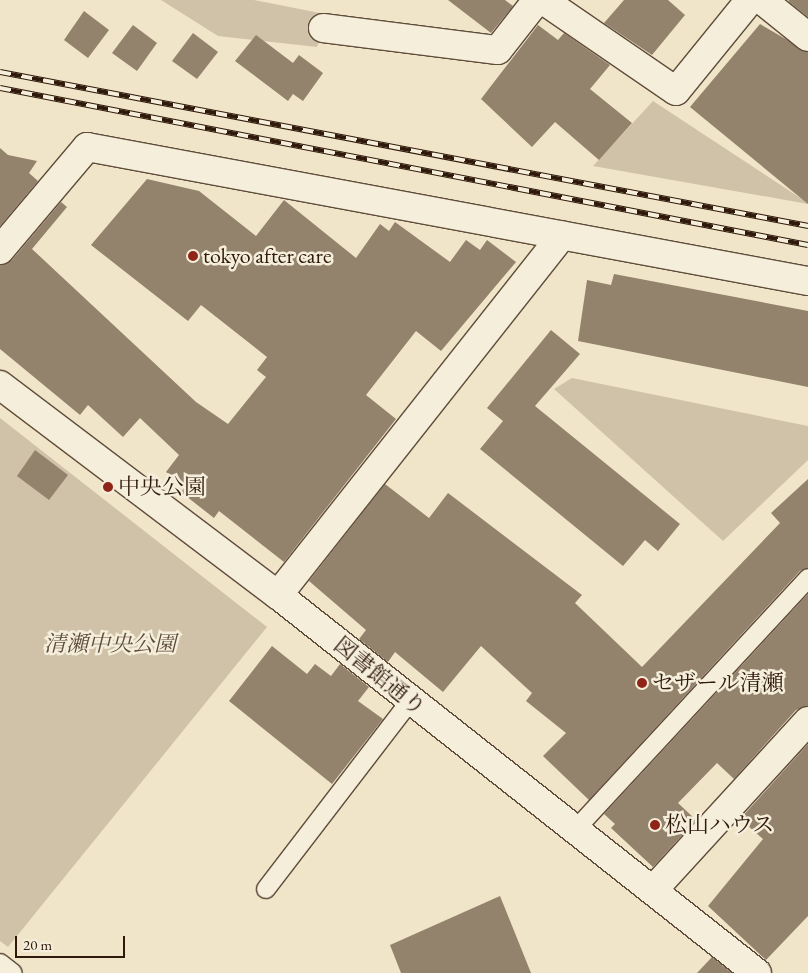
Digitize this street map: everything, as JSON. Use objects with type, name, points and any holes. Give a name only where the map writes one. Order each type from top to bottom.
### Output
[{"type":"street","points":[[323,28],[498,50],[537,0]]},
{"type":"street","points":[[543,0],[676,91],[750,0]]},
{"type":"street","points":[[762,0],[808,36]]},
{"type":"street","points":[[0,250],[87,147],[808,280]]},
{"type":"street","points":[[278,594],[562,236]]},
{"type":"street","name":"図書館通り","points":[[0,385],[278,594],[410,702],[654,889],[757,973]]},
{"type":"street","points":[[654,889],[808,721]]},
{"type":"lane","points":[[575,830],[808,578]]},
{"type":"lane","points":[[266,889],[410,702]]},
{"type":"lane","points":[[0,963],[13,973]]},
{"type":"green space","points":[[161,0],[254,0],[325,14],[317,47],[218,36]]},
{"type":"green space","points":[[653,101],[808,203],[808,204],[593,166]]},
{"type":"green space","points":[[572,378],[808,426],[808,460],[723,541],[554,389]]},
{"type":"green space","name":"清瀬中央公園","points":[[0,418],[267,627],[8,947],[0,941]]},
{"type":"building","points":[[448,0],[505,0],[513,6],[491,33]]},
{"type":"building","points":[[624,0],[668,0],[685,15],[652,55],[604,23]]},
{"type":"building","points":[[808,0],[808,17],[788,1]]},
{"type":"building","points":[[84,11],[109,30],[88,58],[64,40]]},
{"type":"building","points":[[760,24],[808,52],[808,204],[690,107]]},
{"type":"building","points":[[133,25],[157,43],[137,71],[112,53]]},
{"type":"building","points":[[538,25],[558,40],[564,33],[610,65],[590,89],[632,123],[599,160],[555,122],[532,147],[481,99]]},
{"type":"building","points":[[193,33],[218,52],[197,79],[172,61]]},
{"type":"building","points":[[256,35],[293,63],[299,55],[323,73],[303,101],[293,94],[288,101],[235,61]]},
{"type":"building","points":[[0,148],[8,155],[37,161],[29,173],[38,181],[0,226]]},
{"type":"building","points":[[147,179],[199,191],[256,236],[284,200],[356,258],[380,224],[389,231],[395,222],[450,262],[466,240],[480,250],[487,240],[516,262],[441,351],[416,331],[366,395],[396,419],[284,562],[219,511],[214,518],[177,489],[182,483],[166,472],[179,455],[140,418],[123,437],[88,405],[80,415],[0,349],[0,265],[12,260],[61,202],[67,207],[32,249],[196,402],[228,424],[266,377],[257,370],[267,357],[201,305],[188,321],[91,245]]},
{"type":"building","points":[[614,274],[808,311],[808,387],[578,341],[587,280],[611,285]]},
{"type":"building","points":[[551,330],[580,354],[535,406],[680,524],[658,551],[645,540],[623,566],[480,449],[503,421],[487,408]]},
{"type":"building","points":[[35,450],[68,475],[49,500],[17,476]]},
{"type":"building","points":[[808,479],[808,568],[800,571],[589,800],[543,756],[566,733],[526,701],[532,693],[481,646],[443,692],[395,652],[388,662],[359,639],[366,630],[309,581],[385,484],[429,518],[448,493],[582,595],[575,603],[642,667],[780,523],[771,513]]},
{"type":"building","points":[[808,594],[808,706],[796,710],[734,779],[717,763],[678,803],[696,820],[653,867],[611,828],[615,824],[604,814]]},
{"type":"building","points":[[272,646],[307,674],[315,664],[331,676],[340,664],[369,687],[358,701],[383,719],[332,784],[229,701]]},
{"type":"building","points":[[808,744],[808,916],[766,960],[708,906],[763,839],[740,819]]},
{"type":"building","points":[[500,896],[531,973],[401,973],[390,945]]},
{"type":"building","points":[[712,957],[732,973],[697,973]]},
{"type":"railway","points":[[0,72],[808,226]]},
{"type":"railway","points":[[0,88],[808,245]]},
{"type":"place","name":"tokyo after care","points":[[193,256]]},
{"type":"place","name":"中央公園","points":[[108,487]]},
{"type":"place","name":"セザール清瀬","points":[[642,683]]},
{"type":"place","name":"松山ハウス","points":[[655,825]]}]
